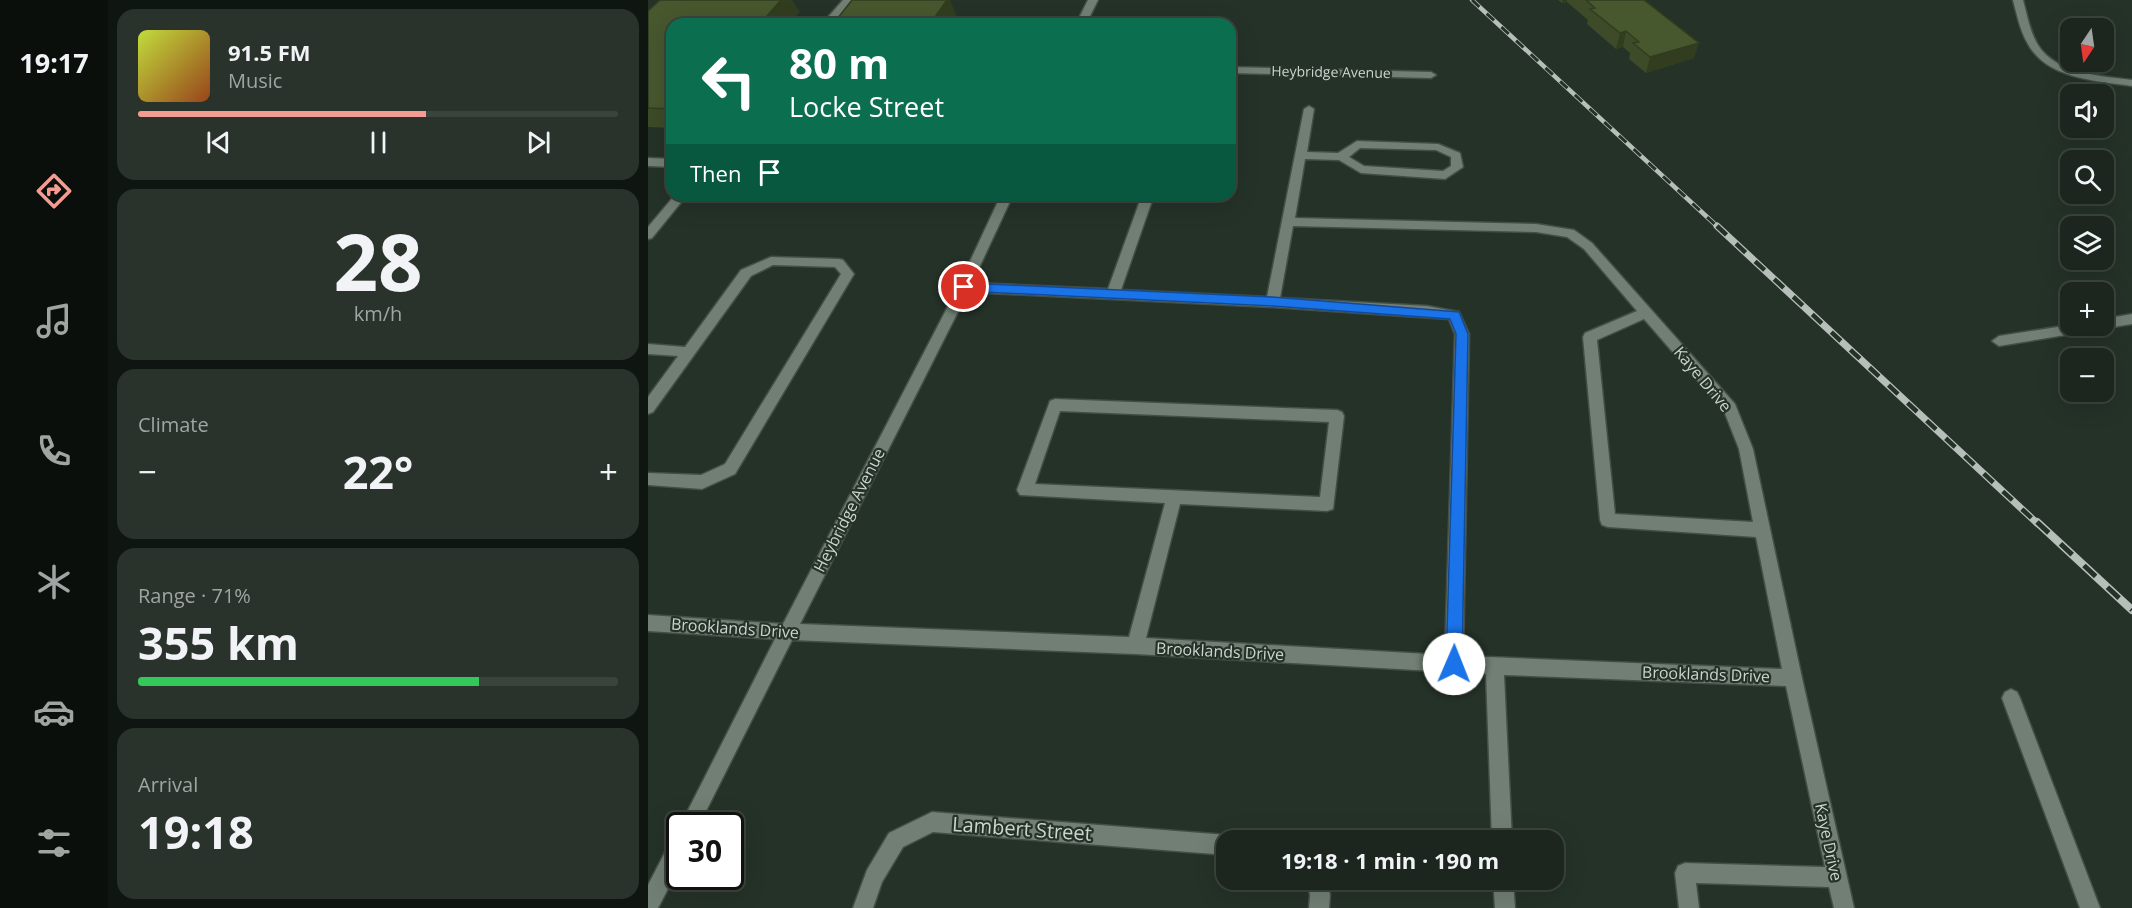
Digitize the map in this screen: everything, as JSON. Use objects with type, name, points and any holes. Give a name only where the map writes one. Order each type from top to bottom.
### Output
[{"type":"street","points":[[832,18],[848,0]]},
{"type":"street","points":[[1084,18],[1093,0]]},
{"type":"street","points":[[2018,0],[2033,46],[2046,60],[2068,70],[2096,78],[2132,83]]},
{"type":"street","name":"Heybridge Avenue","points":[[1236,70],[1431,75]]},
{"type":"street","points":[[1272,302],[1309,110]]},
{"type":"street","points":[[1300,155],[1341,157],[1361,169],[1445,175],[1457,167],[1456,155],[1438,147],[1358,144],[1341,157]]},
{"type":"street","points":[[648,162],[666,163]]},
{"type":"street","points":[[648,235],[676,201]]},
{"type":"street","name":"Heybridge Avenue","points":[[696,812],[964,287],[1004,201]]},
{"type":"street","points":[[1113,294],[1146,201]]},
{"type":"street","name":"Kaye Drive","points":[[1287,222],[1536,228],[1570,233],[1588,246],[1730,408],[1746,448],[1793,678],[1844,908]]},
{"type":"street","points":[[648,408],[746,273],[771,261],[839,263],[848,274],[730,469],[702,482],[648,479]]},
{"type":"street","points":[[964,287],[1272,302],[1454,315],[1462,334],[1454,664]]},
{"type":"street","points":[[1646,312],[1590,337],[1608,520],[1762,530]]},
{"type":"street","points":[[2114,322],[2132,319]]},
{"type":"street","points":[[1999,341],[2060,331]]},
{"type":"street","points":[[648,349],[688,352]]},
{"type":"street","points":[[1055,405],[1338,416],[1327,504],[1174,497],[1025,490],[1055,405]]},
{"type":"street","points":[[1135,646],[1174,497]]},
{"type":"street","name":"Brooklands Drive","points":[[648,623],[786,632],[1135,646],[1454,664],[1793,678]]},
{"type":"street","points":[[1495,665],[1502,830]]},
{"type":"street","points":[[2011,698],[2090,908]]},
{"type":"street","name":"Lambert Street","points":[[863,908],[874,877],[896,840],[932,822],[1216,844]]},
{"type":"street","points":[[648,906],[666,871]]},
{"type":"street","points":[[1689,908],[1685,873],[1837,877]]},
{"type":"street","points":[[1318,890],[1319,908]]},
{"type":"street","points":[[1503,890],[1504,908]]},
{"type":"building","points":[[660,0],[781,0],[765,18],[666,18],[666,109],[648,108],[648,11]]},
{"type":"building","points":[[852,0],[947,0],[934,18],[838,18]]},
{"type":"building","points":[[1586,0],[1644,0],[1699,43],[1650,57],[1633,43],[1639,42],[1626,31],[1620,33],[1590,9],[1595,8]]},
{"type":"railway","points":[[1472,0],[1719,228]]},
{"type":"railway","points":[[1717,226],[2038,524]]},
{"type":"railway","points":[[2037,522],[2132,610]]},
{"type":"route","points":[[964,287],[1272,302],[1427,311],[1454,315],[1462,334],[1454,664]]}]
